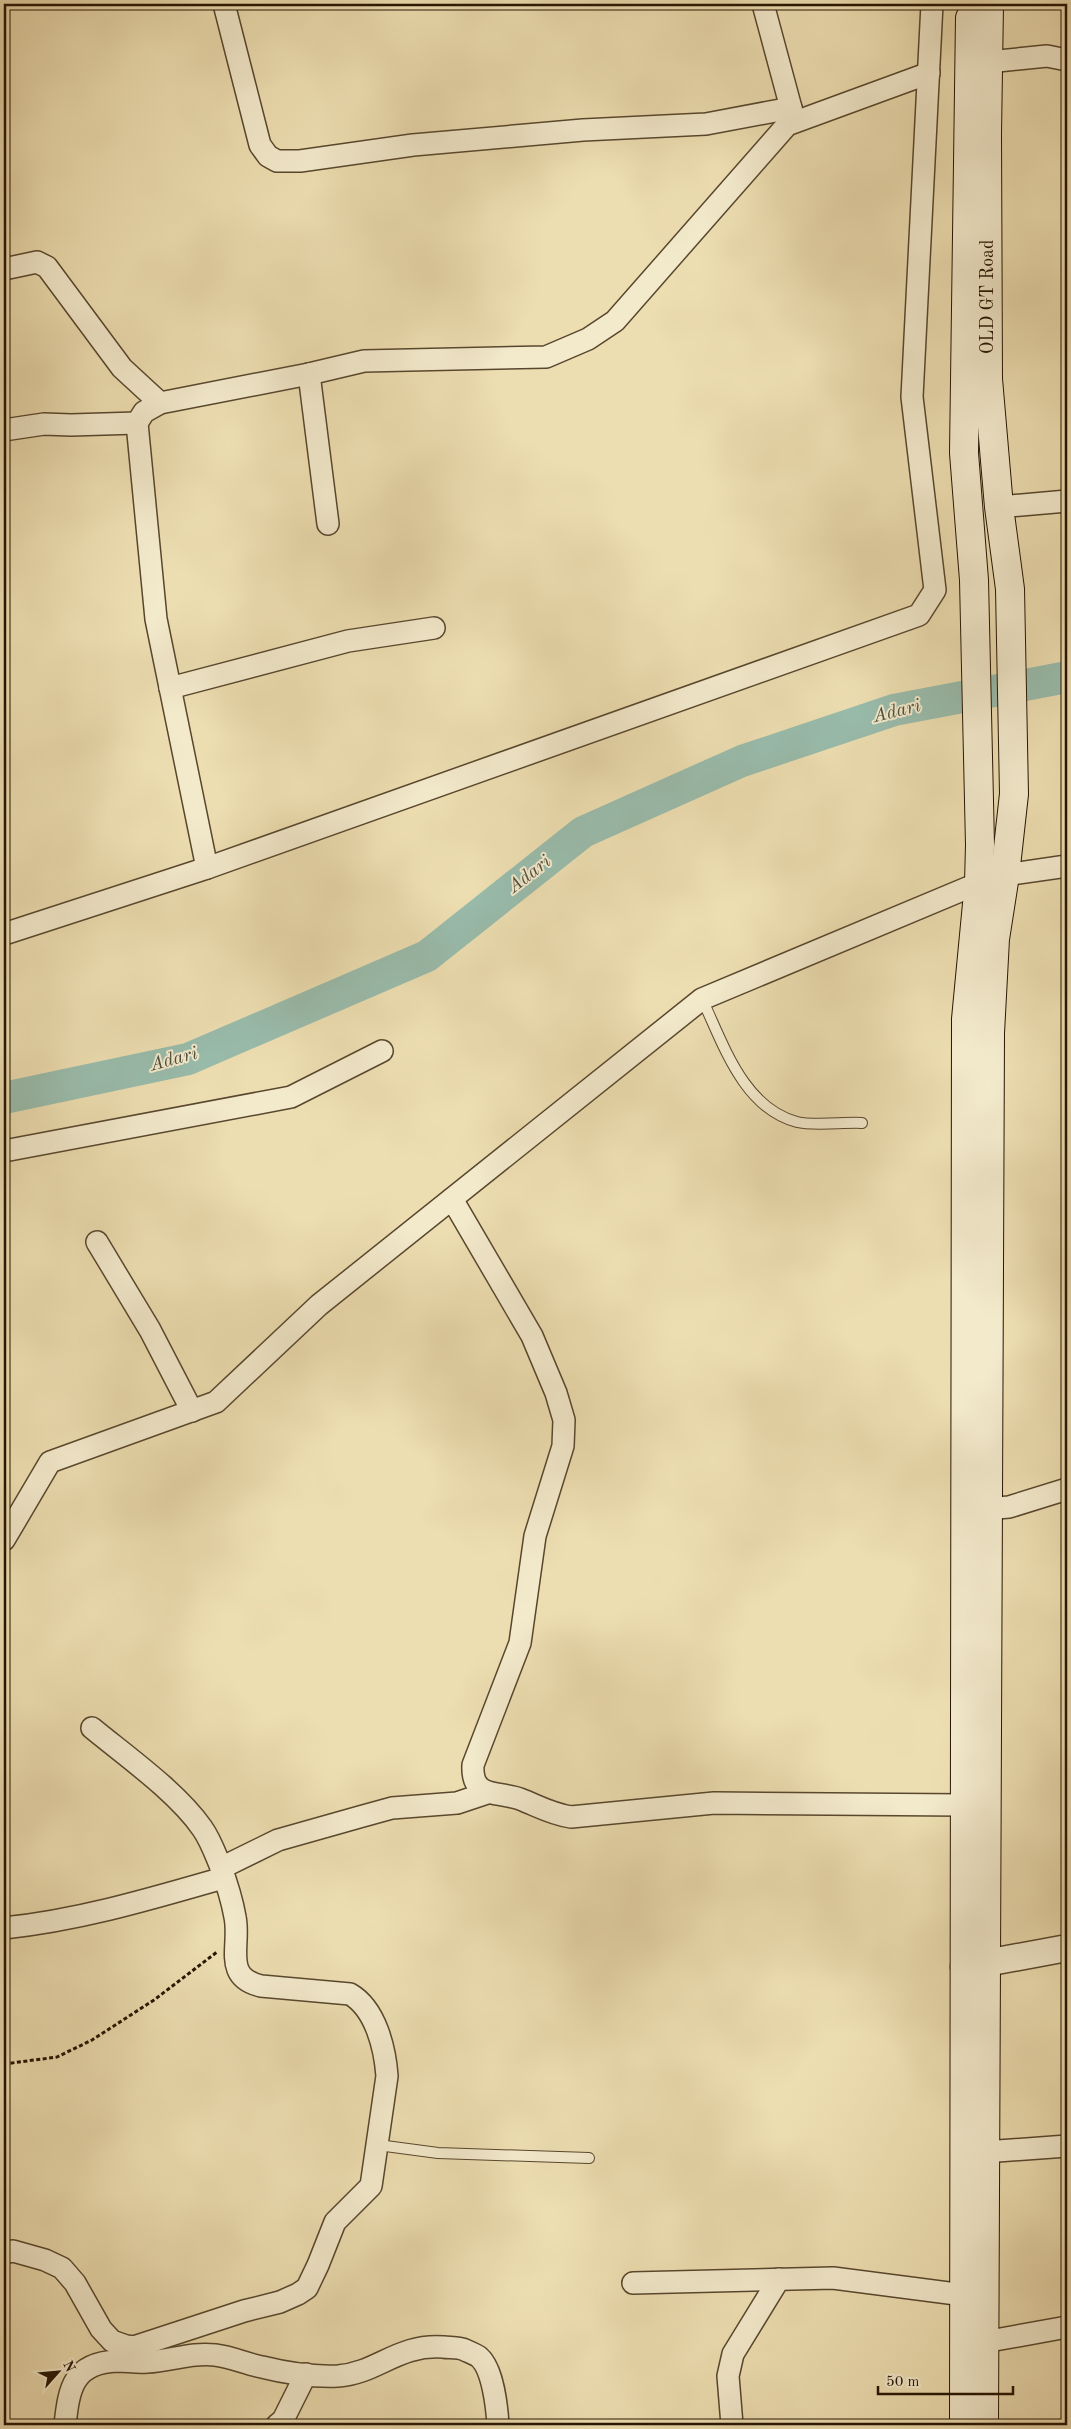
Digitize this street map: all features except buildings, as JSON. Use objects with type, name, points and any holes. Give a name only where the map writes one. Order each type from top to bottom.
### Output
[{"type":"main road","name":"OLD GT Road","points":[[970,4],[964,453],[974,580],[980,845],[979,883],[966,1019],[964,1805],[975,1965]]},
{"type":"main road","name":"OLD GT Road","points":[[975,1965],[985,1508],[990,1033],[994,938],[1005,875],[1014,794],[1010,589],[999,507],[988,379],[989,4]]},
{"type":"main road","points":[[975,1965],[984,2152],[984,2425]]},
{"type":"main road","points":[[964,2425],[964,2295],[975,1965]]},
{"type":"street","points":[[224,4],[260,145],[268,156],[277,161],[300,161],[413,144],[583,130],[706,124],[789,116],[929,73]]},
{"type":"street","points":[[763,4],[789,116]]},
{"type":"street","points":[[4,934],[207,868],[919,615],[935,590],[912,397],[932,4]]},
{"type":"street","points":[[988,62],[1047,56],[1067,60]]},
{"type":"street","points":[[207,868],[156,619],[137,423],[144,412],[160,403],[309,374],[364,361],[546,357],[588,339],[615,321],[789,116]]},
{"type":"street","points":[[4,269],[38,262],[47,267],[122,368],[160,403]]},
{"type":"street","points":[[309,374],[328,524]]},
{"type":"street","points":[[4,430],[44,424],[137,423]]},
{"type":"street","points":[[999,507],[1067,501]]},
{"type":"street","points":[[170,688],[348,641],[434,628]]},
{"type":"street","points":[[4,1540],[50,1462],[216,1402],[320,1305],[702,999],[979,883],[1005,875],[1067,866]]},
{"type":"street","points":[[4,1151],[291,1097],[382,1051]]},
{"type":"street","points":[[452,1199],[532,1336],[556,1393],[564,1420],[563,1446],[535,1536],[520,1644],[473,1765],[472,1774],[476,1783],[487,1793]]},
{"type":"street","points":[[97,1242],[150,1330],[192,1411]]},
{"type":"street","points":[[985,1508],[1009,1508],[1067,1489]]},
{"type":"street","points":[[4,2253],[13,2251],[62,2268],[75,2283],[101,2330],[112,2341],[134,2346],[244,2310],[280,2302],[307,2288],[335,2222],[367,2193],[371,2186],[378,2145],[387,2076],[386,2058],[380,2039],[364,2006],[356,1998],[342,1992],[248,1983],[237,1969],[235,1918],[211,1843],[193,1817],[159,1784],[92,1728]]},
{"type":"street","points":[[4,1928],[54,1922],[150,1899],[222,1873],[278,1840],[392,1808],[457,1803],[487,1793],[518,1798],[551,1814],[571,1818],[714,1804],[964,1805]]},
{"type":"street","points":[[975,1965],[1067,1948]]},
{"type":"street","points":[[984,2152],[1067,2146]]},
{"type":"street","points":[[633,2283],[833,2278],[964,2295]]},
{"type":"street","points":[[732,2425],[728,2376],[733,2354],[779,2279]]},
{"type":"street","points":[[984,2342],[1067,2327]]},
{"type":"street","points":[[65,2425],[69,2392],[76,2377],[89,2367],[116,2361],[147,2362],[192,2354],[215,2355],[261,2367],[306,2374],[338,2376],[352,2373],[413,2348],[430,2346],[463,2349],[480,2358],[491,2380],[498,2425]]},
{"type":"street","points":[[277,2425],[283,2420],[306,2374]]},
{"type":"lane","points":[[702,999],[746,1087],[769,1108],[797,1122],[862,1123]]},
{"type":"lane","points":[[378,2145],[438,2153],[589,2158]]},
{"type":"path","points":[[4,2064],[57,2057],[92,2040],[154,2000],[235,1938]]},
{"type":"waterway","name":"Adari","points":[[4,1098],[188,1059],[427,956],[583,832],[742,761],[894,710],[1067,677]]}]
